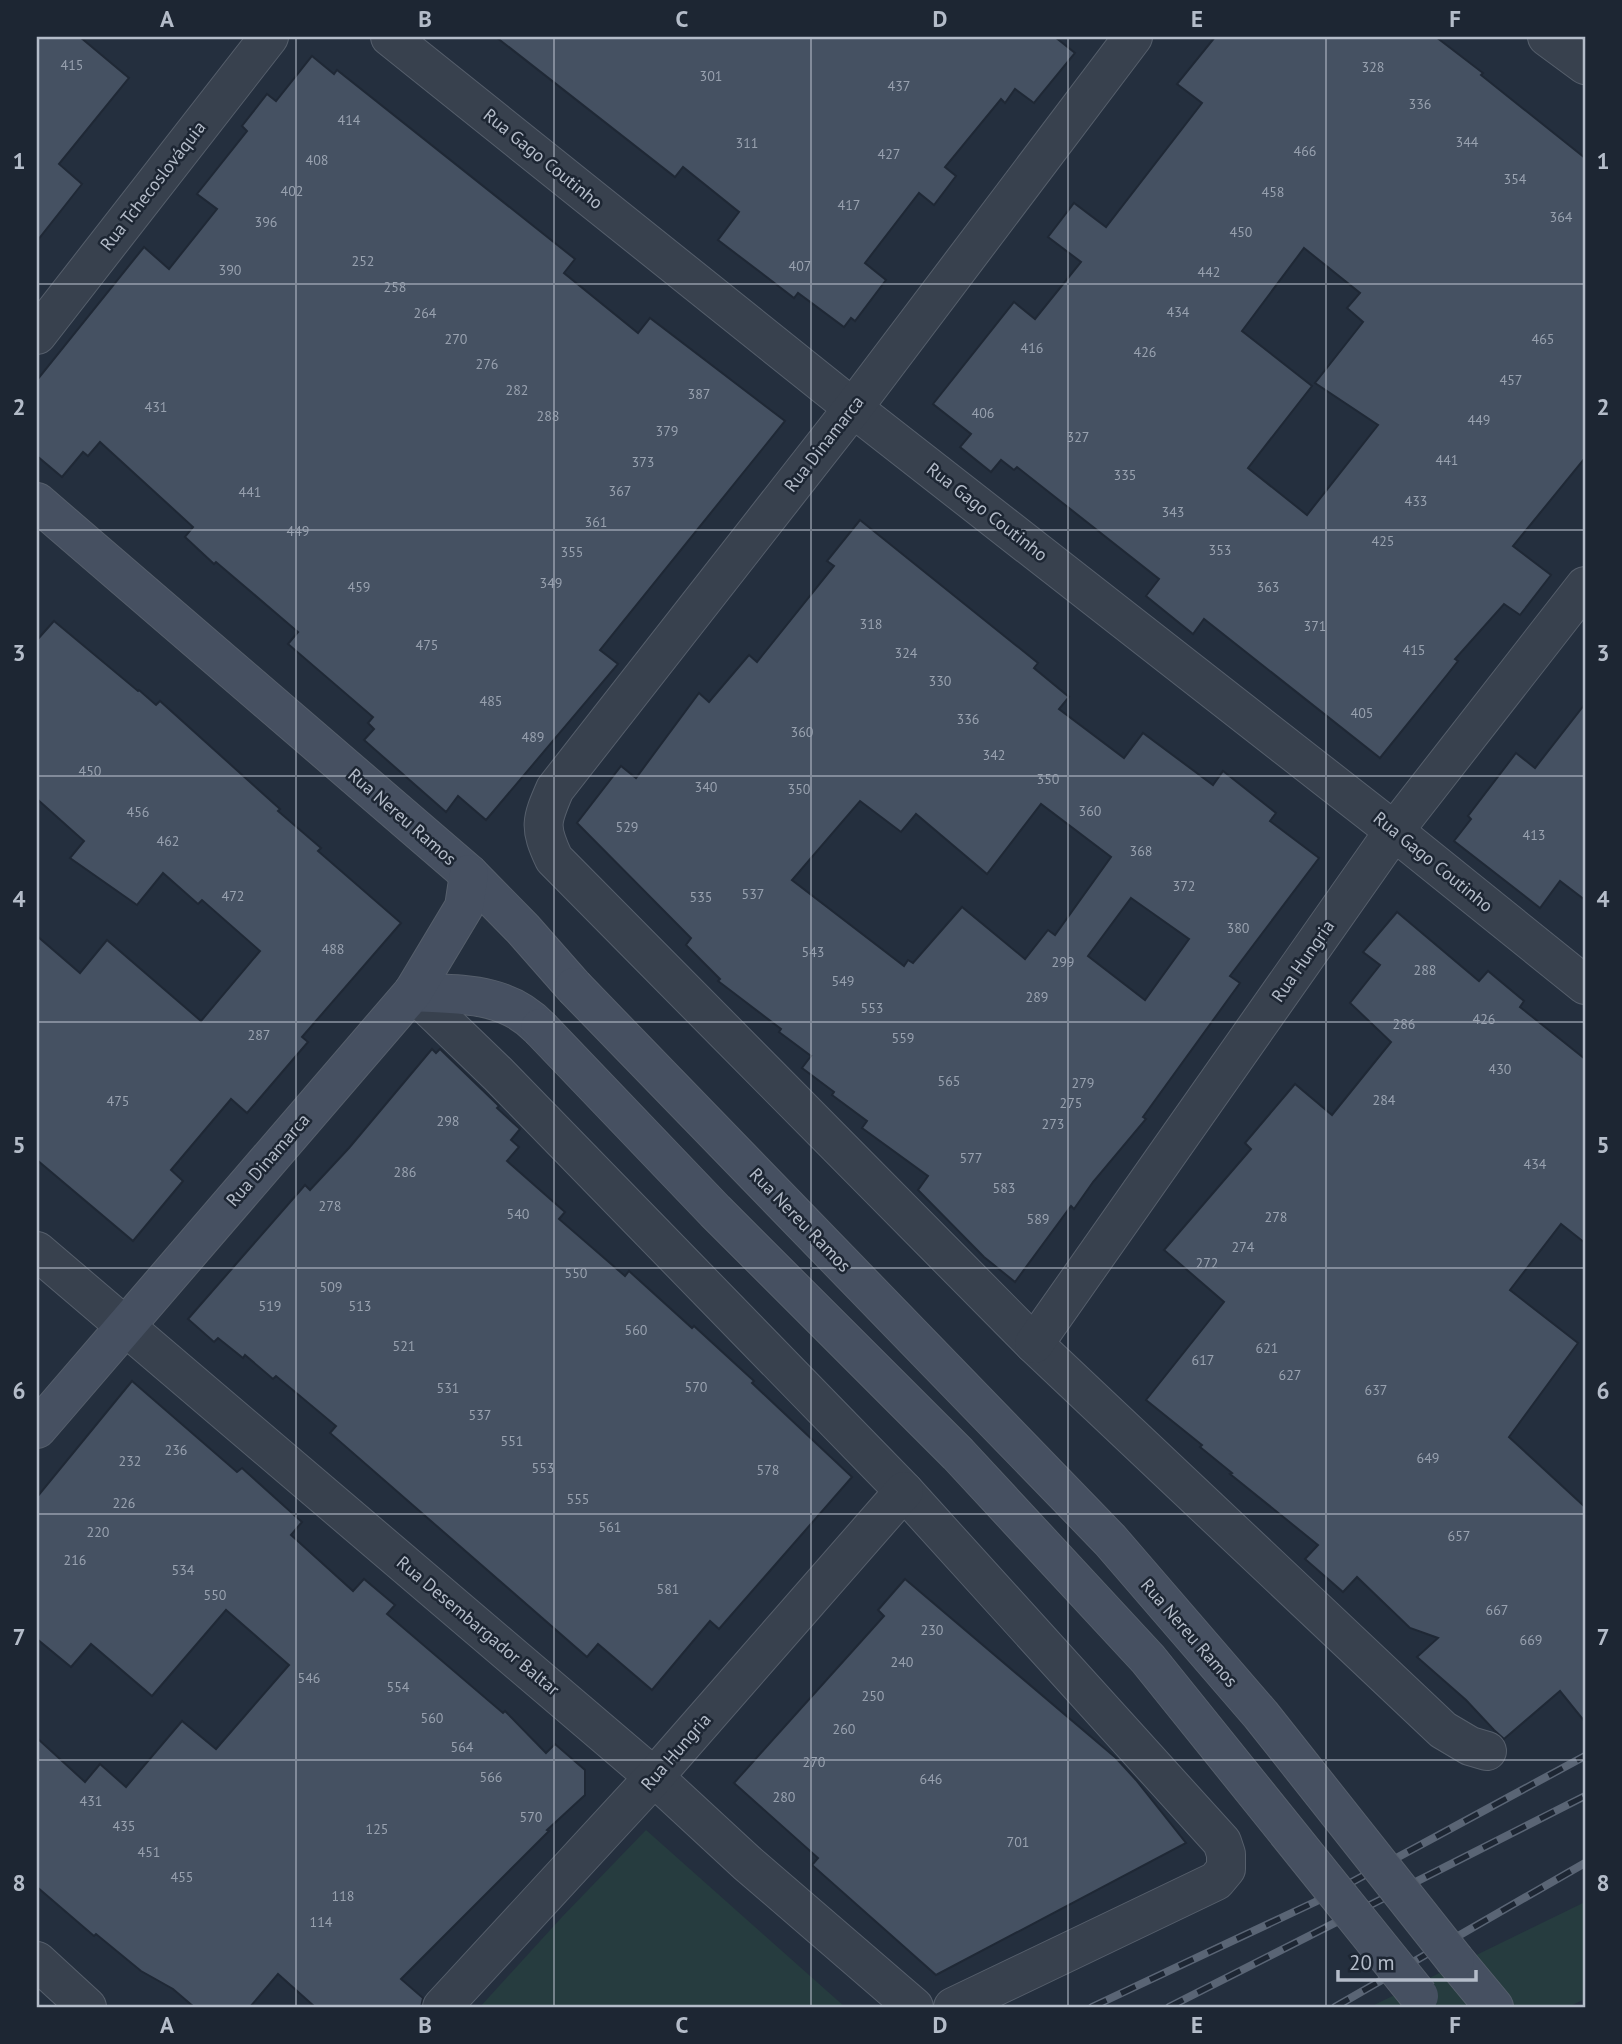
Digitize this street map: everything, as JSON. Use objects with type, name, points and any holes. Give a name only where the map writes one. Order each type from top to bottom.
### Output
[{"type":"street","name":"Rua Tchecoslováquia","points":[[37,335],[269,37]]},
{"type":"street","name":"Rua Gago Coutinho","points":[[390,37],[853,408],[1394,831],[1585,985]]},
{"type":"street","name":"Rua Dinamarca","points":[[1034,1345],[554,859],[543,836],[544,816],[555,789],[853,408],[1133,37]]},
{"type":"street","points":[[1547,37],[1585,65]]},
{"type":"street","name":"Rua Nereu Ramos","points":[[37,502],[468,874],[523,929],[574,987],[1110,1540],[1261,1715],[1494,2007]]},
{"type":"street","name":"Rua Hungria","points":[[1034,1345],[1394,831],[1585,586]]},
{"type":"street","name":"Rua Dinamarca","points":[[37,1429],[412,992],[464,907],[468,874]]},
{"type":"street","points":[[412,992],[479,996],[518,1008],[529,1016],[715,1211],[958,1454],[1148,1659],[1428,2007]]},
{"type":"street","points":[[412,992],[498,1074],[904,1491],[1222,1842],[1226,1854],[1226,1869],[1216,1881],[953,2007]]},
{"type":"street","name":"Rua Desembargador Baltar","points":[[37,1251],[654,1777],[747,1863],[914,2007]]},
{"type":"street","points":[[1034,1345],[1443,1730],[1470,1746],[1488,1751]]},
{"type":"street","name":"Rua Hungria","points":[[442,2007],[654,1777],[904,1491]]},
{"type":"street","points":[[37,1961],[88,2007]]},
{"type":"green space","points":[[646,1830],[845,2007],[480,2007]]},
{"type":"green space","points":[[1585,1902],[1585,1999],[1568,2007],[1370,2007]]},
{"type":"building","points":[[37,37],[80,37],[129,78],[59,164],[82,184],[37,241]]},
{"type":"building","points":[[496,37],[1055,37],[1075,53],[1034,103],[1015,89],[1005,103],[1001,99],[945,167],[956,176],[934,205],[919,193],[865,263],[886,280],[855,321],[851,318],[844,327],[798,293],[794,298],[718,240],[739,212],[683,167],[675,177]]},
{"type":"building","points":[[1215,37],[1436,37],[1585,158],[1585,458],[1513,546],[1551,575],[1520,615],[1504,604],[1455,659],[1458,661],[1380,758],[1204,619],[1193,634],[1146,596],[1159,579],[1017,467],[1014,470],[1001,460],[991,472],[960,447],[971,434],[933,404],[1014,302],[1035,319],[1081,262],[1048,237],[1074,203],[1106,227],[1202,103],[1177,84]],"holes":[[[1304,248],[1360,293],[1347,308],[1363,322],[1315,383],[1378,425],[1307,515],[1248,468],[1312,386],[1242,331]]]},
{"type":"building","points":[[312,56],[334,74],[337,70],[575,259],[564,273],[638,333],[650,318],[785,421],[600,650],[618,664],[486,820],[458,796],[446,812],[364,740],[374,729],[368,723],[373,717],[288,644],[298,632],[185,537],[193,527],[100,442],[88,456],[83,452],[62,477],[37,456],[37,380],[144,247],[169,269],[217,209],[197,194],[247,131],[242,126],[267,94],[276,101]]},
{"type":"building","points":[[860,520],[1038,663],[1034,668],[1069,697],[1059,709],[1124,758],[1143,733],[1213,785],[1223,771],[1276,813],[1270,821],[1319,858],[1230,976],[1240,983],[1143,1117],[1146,1119],[1074,1209],[1071,1206],[1015,1282],[984,1257],[918,1190],[928,1176],[862,1128],[867,1121],[802,1068],[811,1056],[779,1032],[781,1029],[718,981],[720,979],[686,945],[691,938],[577,823],[621,766],[636,778],[699,693],[709,702],[749,655],[757,662],[834,566],[827,561]],"holes":[[[860,801],[901,832],[916,814],[987,874],[1041,804],[1111,857],[1055,935],[1048,930],[1025,959],[962,907],[913,963],[908,960],[904,966],[792,880]],[[1131,898],[1189,939],[1145,1000],[1088,956]]]},
{"type":"building","points":[[54,621],[156,705],[160,701],[280,809],[278,811],[321,848],[318,851],[401,923],[302,1037],[308,1042],[247,1113],[231,1099],[171,1170],[183,1181],[133,1241],[37,1160],[37,936],[80,973],[107,940],[201,1021],[260,951],[202,900],[198,904],[163,873],[137,905],[70,858],[84,841],[37,799],[37,640]]},
{"type":"building","points":[[1585,704],[1585,900],[1560,881],[1540,908],[1454,841],[1471,819],[1468,816],[1516,753],[1535,768]]},
{"type":"building","points":[[1397,912],[1479,981],[1488,971],[1524,1001],[1520,1007],[1585,1059],[1585,1243],[1561,1224],[1510,1290],[1578,1343],[1509,1437],[1585,1507],[1585,1722],[1560,1691],[1504,1739],[1466,1700],[1417,1657],[1438,1638],[1410,1628],[1357,1577],[1343,1592],[1305,1559],[1318,1545],[1230,1474],[1232,1473],[1200,1447],[1202,1445],[1146,1400],[1224,1302],[1164,1250],[1251,1149],[1245,1143],[1295,1084],[1332,1115],[1391,1042],[1350,1003],[1380,965],[1363,952]]},
{"type":"building","points":[[432,1049],[436,1053],[440,1049],[520,1129],[511,1140],[519,1147],[507,1161],[565,1212],[559,1219],[625,1276],[629,1271],[692,1328],[694,1326],[852,1477],[719,1629],[710,1621],[652,1690],[598,1644],[587,1657],[330,1433],[336,1426],[276,1376],[273,1379],[245,1355],[243,1358],[218,1338],[214,1342],[188,1319],[305,1185],[310,1190],[349,1148]]},
{"type":"building","points":[[132,1381],[237,1472],[242,1468],[302,1522],[291,1535],[353,1591],[364,1579],[395,1605],[387,1614],[503,1713],[505,1711],[546,1753],[555,1744],[585,1770],[585,1795],[547,1830],[549,1831],[401,1979],[423,1998],[421,2007],[315,2007],[278,1974],[250,2007],[194,2007],[173,1989],[141,1971],[96,1934],[94,1936],[37,1887],[37,1738],[85,1782],[100,1764],[126,1787],[182,1721],[216,1749],[289,1665],[226,1610],[152,1696],[91,1644],[71,1667],[37,1639],[37,1497]]},
{"type":"building","points":[[905,1579],[1116,1758],[1186,1843],[936,1975],[812,1865],[818,1858],[734,1783],[884,1616],[878,1610]]},
{"type":"railway","points":[[1092,2007],[1315,1902],[1585,1756]]},
{"type":"railway","points":[[1169,2007],[1585,1796]]},
{"type":"railway","points":[[1335,2007],[1585,1863]]}]
